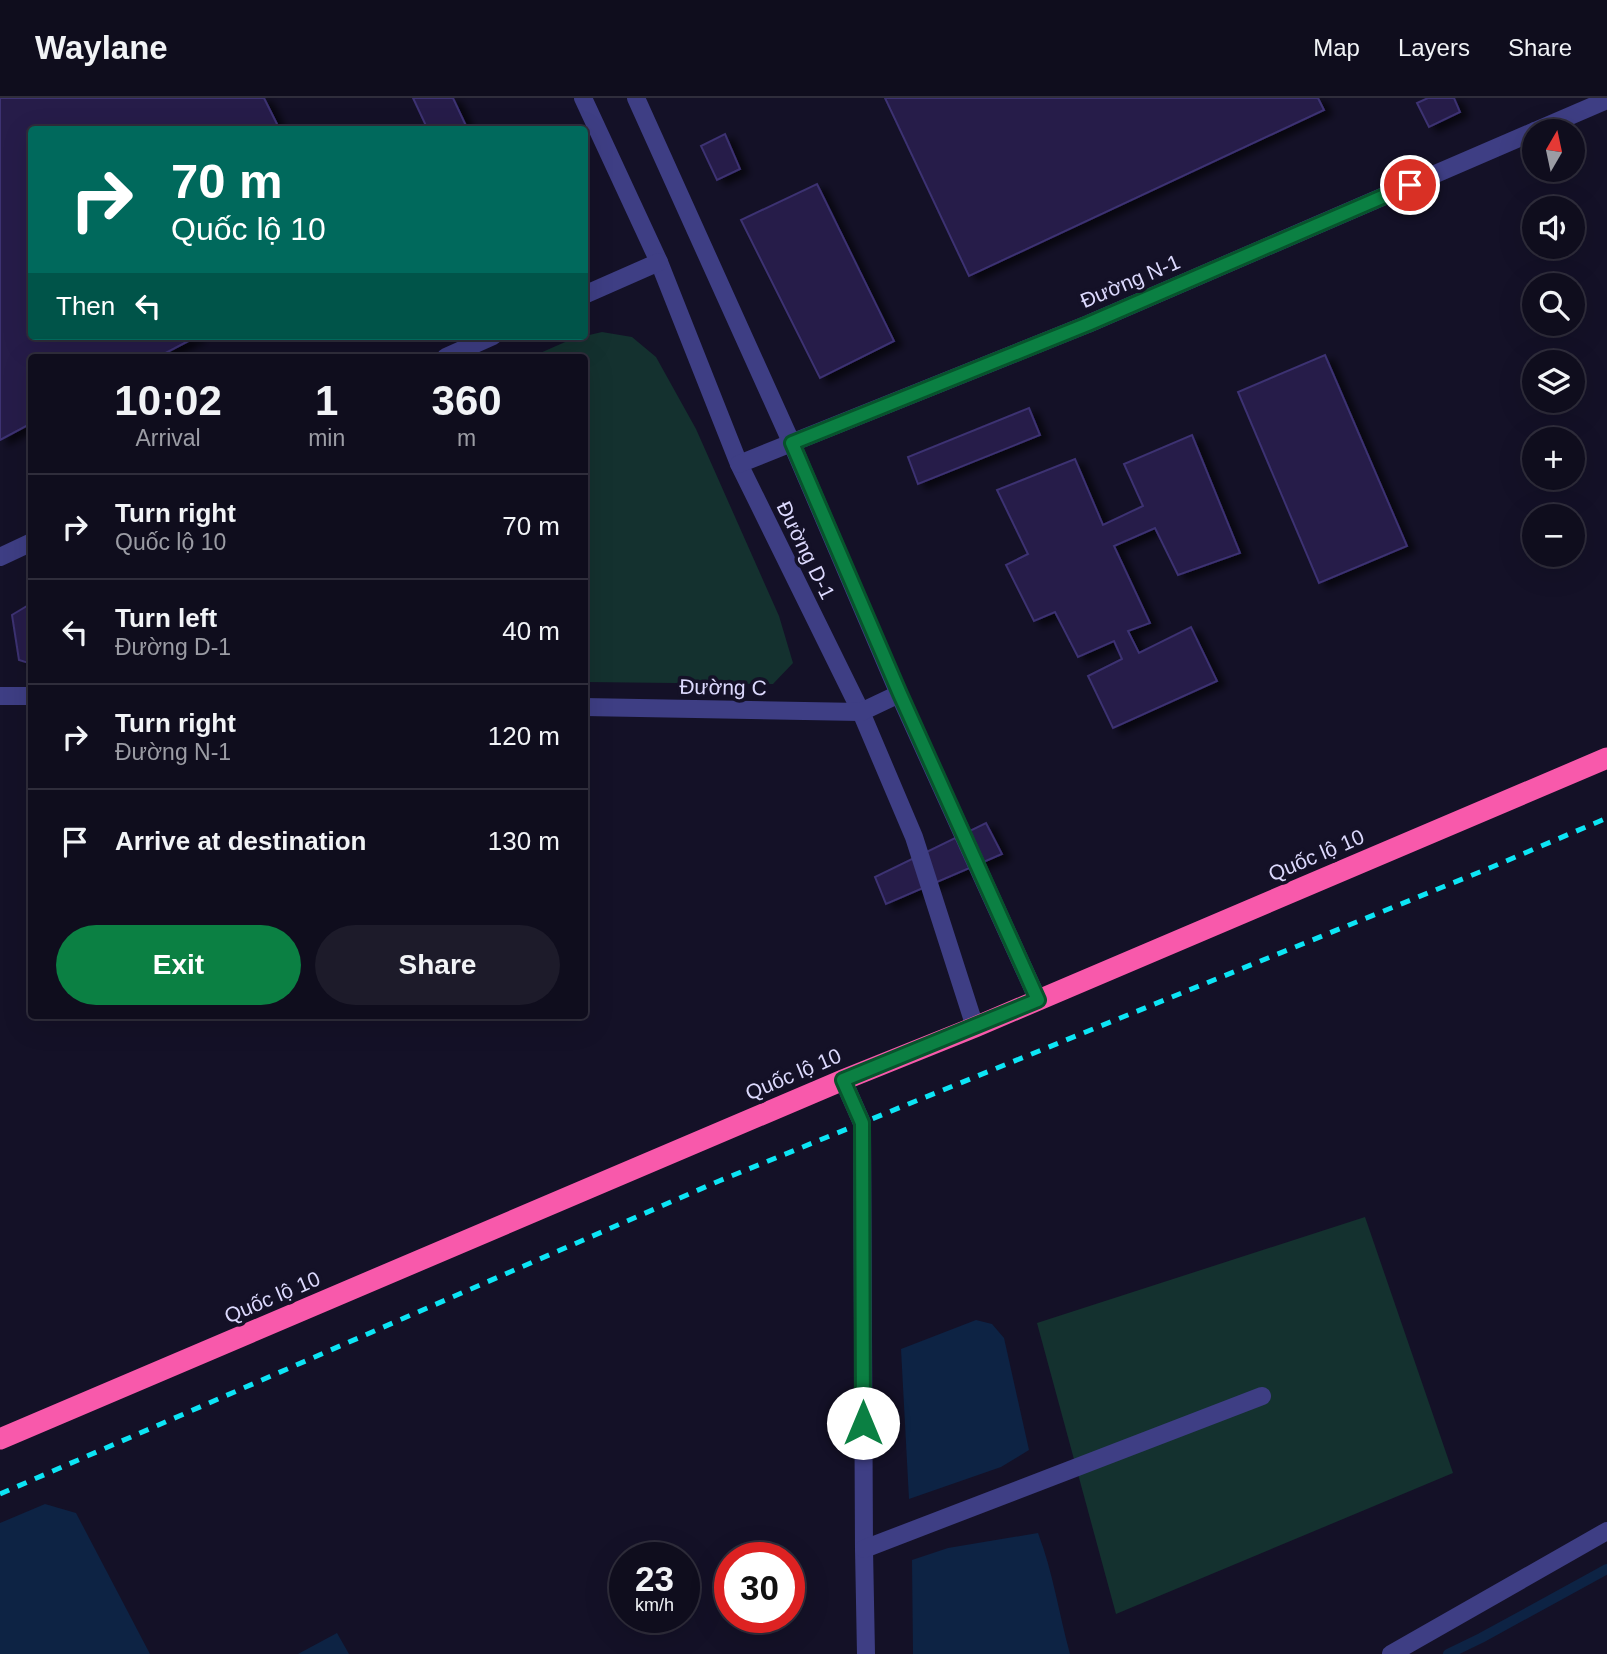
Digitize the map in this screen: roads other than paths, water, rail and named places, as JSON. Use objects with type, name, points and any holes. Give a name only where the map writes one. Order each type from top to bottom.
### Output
[{"type":"highway","name":"Quốc lộ 10","points":[[0,1439],[1607,758]]},
{"type":"street","name":"Đường D-1","points":[[583,98],[659,262],[739,464],[861,712],[914,837],[975,1027]]},
{"type":"street","name":"Đường D-1","points":[[636,98],[1038,1000]]},
{"type":"street","name":"Đường N-1","points":[[1563,119],[1607,100]]},
{"type":"street","name":"Đường N-1","points":[[739,464],[1088,324],[1522,137]]},
{"type":"street","points":[[588,293],[659,262]]},
{"type":"street","points":[[453,354],[484,340]]},
{"type":"street","points":[[0,556],[28,544]]},
{"type":"street","points":[[861,712],[900,694]]},
{"type":"street","points":[[0,696],[28,696]]},
{"type":"street","name":"Đường C","points":[[588,707],[861,712]]},
{"type":"street","points":[[843,1080],[862,1123],[866,1654]]},
{"type":"street","points":[[864,1549],[1262,1396]]},
{"type":"street","points":[[1391,1654],[1607,1531]]},
{"type":"water","points":[[976,1320],[992,1324],[1004,1338],[1029,1450],[1001,1467],[909,1499],[901,1349]]},
{"type":"water","points":[[45,1504],[76,1513],[150,1654],[0,1654],[0,1523]]},
{"type":"water","points":[[1038,1533],[1070,1654],[913,1654],[912,1560],[948,1548]]},
{"type":"water","points":[[337,1633],[349,1654],[298,1654]]},
{"type":"waterway","points":[[1448,1654],[1607,1569]]},
{"type":"railway","points":[[0,1494],[719,1181],[1607,818]]}]
